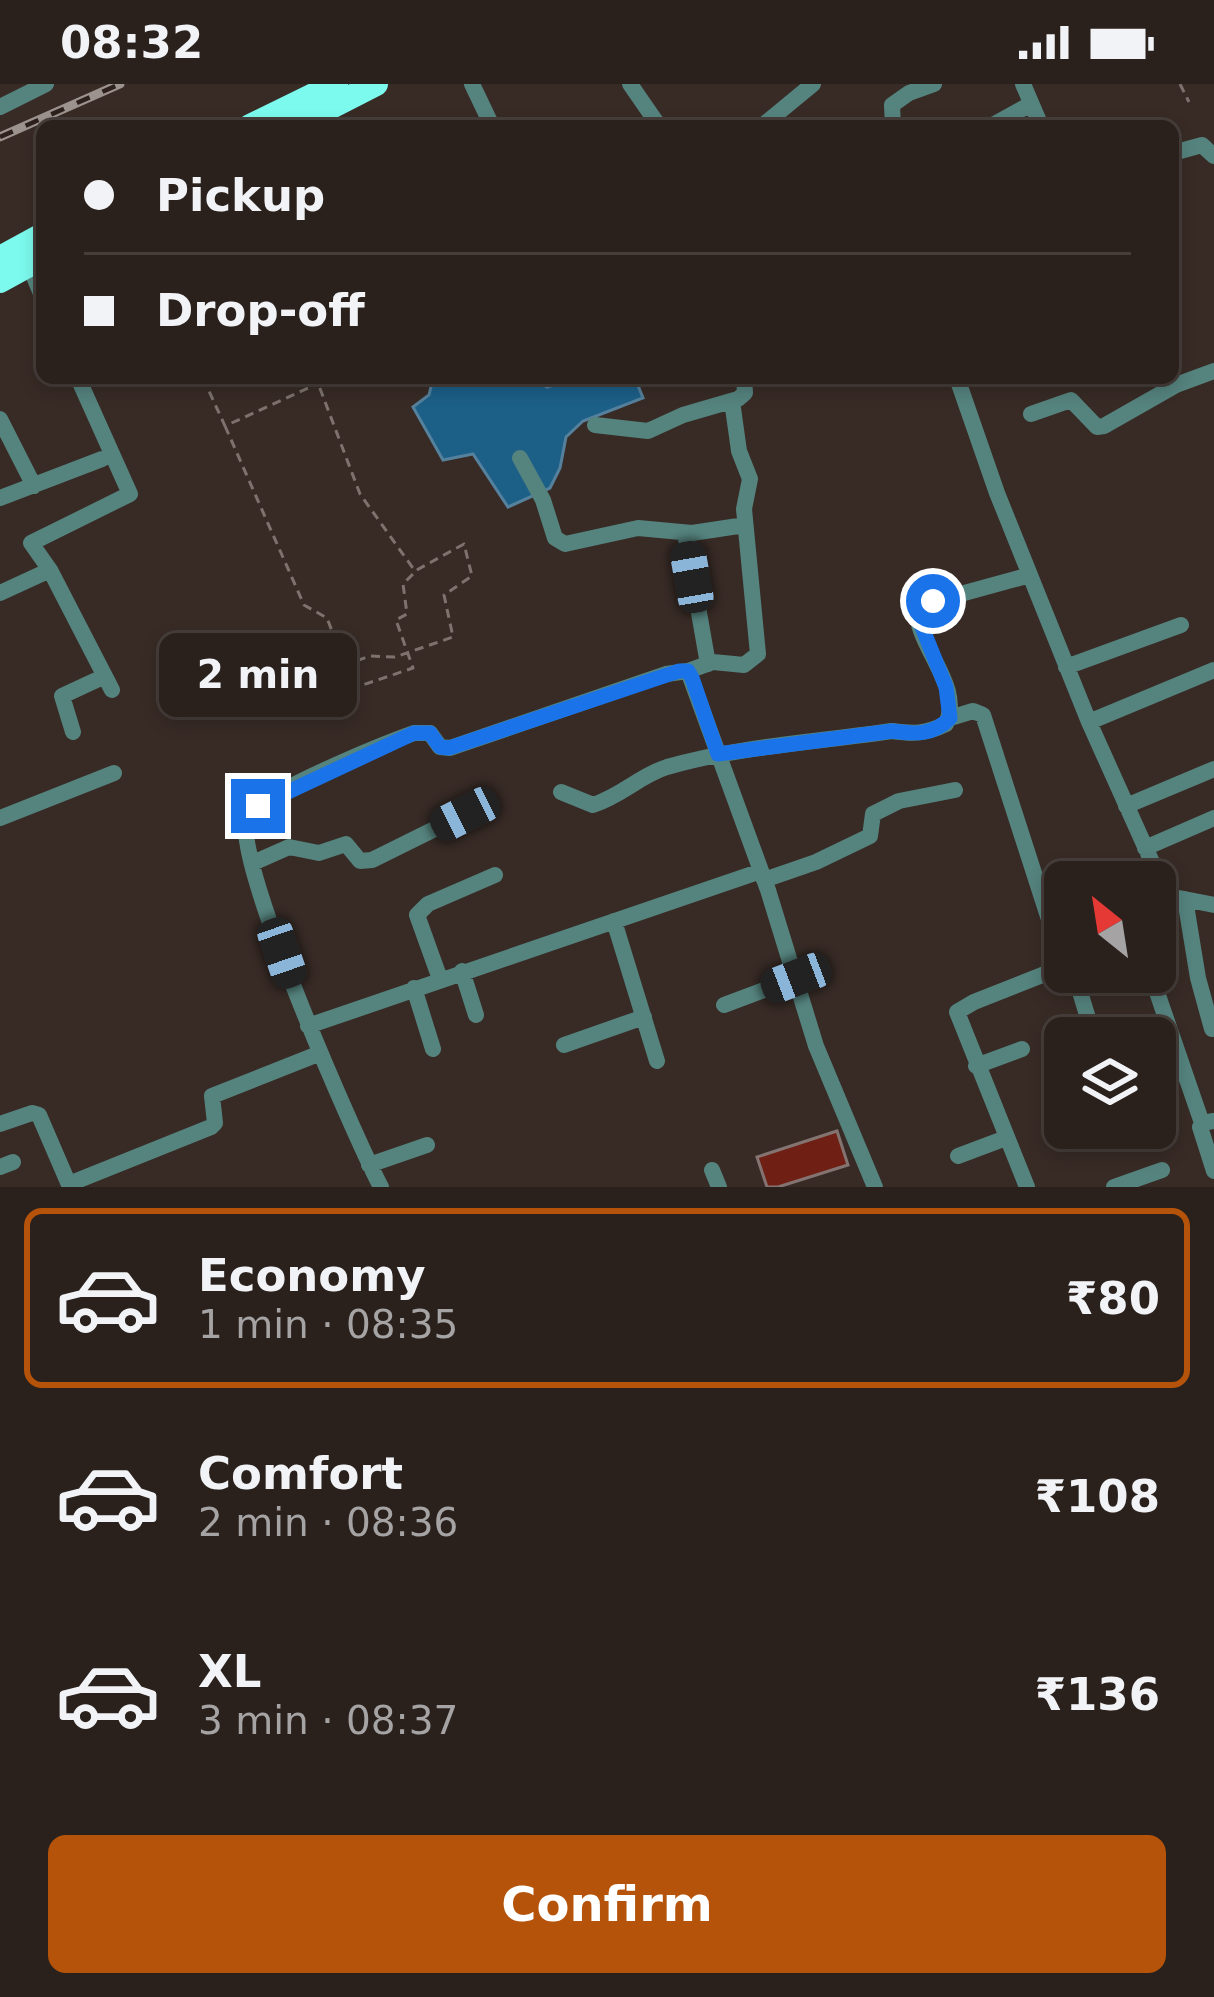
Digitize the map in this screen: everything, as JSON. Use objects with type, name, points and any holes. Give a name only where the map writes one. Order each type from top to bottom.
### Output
[{"type":"highway","points":[[262,120],[336,84]]},
{"type":"highway","points":[[307,120],[376,84]]},
{"type":"highway","points":[[0,258],[36,238]]},
{"type":"highway","points":[[0,280],[35,262]]},
{"type":"street","points":[[0,106],[46,84]]},
{"type":"street","points":[[472,84],[489,120]]},
{"type":"street","points":[[630,84],[655,120]]},
{"type":"street","points":[[769,120],[813,84]]},
{"type":"street","points":[[893,120],[892,105],[934,84]]},
{"type":"street","points":[[1022,84],[1038,120]]},
{"type":"street","points":[[1002,120],[1031,104]]},
{"type":"street","points":[[1179,151],[1202,145],[1214,156]]},
{"type":"street","points":[[1031,414],[1071,400],[1096,427],[1104,426],[1177,385],[1214,371]]},
{"type":"street","points":[[73,732],[62,696],[108,683],[50,569],[31,543],[130,494],[81,384]]},
{"type":"street","points":[[596,425],[647,431],[732,401],[745,392],[744,384]]},
{"type":"street","points":[[959,384],[1066,667],[1151,861]]},
{"type":"street","points":[[381,1187],[308,1026],[244,832],[250,813],[368,751],[423,730],[440,747],[449,748],[666,674],[708,664],[744,665],[758,655],[745,525],[744,500],[750,478],[739,451],[732,401]]},
{"type":"street","points":[[0,419],[34,486]]},
{"type":"street","points":[[520,458],[559,542],[565,544],[638,528],[685,533],[745,525]]},
{"type":"street","points":[[0,498],[102,459]]},
{"type":"street","points":[[685,533],[708,664]]},
{"type":"street","points":[[0,593],[50,569]]},
{"type":"street","points":[[950,718],[946,687],[916,617],[917,606],[1030,575]]},
{"type":"street","points":[[1066,667],[1181,625]]},
{"type":"street","points":[[1089,722],[1214,670]]},
{"type":"street","points":[[688,671],[763,876],[816,1046],[875,1187]]},
{"type":"street","points":[[561,792],[592,805],[626,792],[649,773],[718,754],[892,731],[920,734],[973,711],[983,715],[1044,902]]},
{"type":"street","points":[[1126,806],[1214,769]]},
{"type":"street","points":[[0,818],[114,773]]},
{"type":"street","points":[[308,1026],[614,921],[816,862],[870,836],[873,814],[886,806],[955,790]]},
{"type":"street","points":[[253,862],[289,847],[320,853],[339,843],[346,844],[360,861],[372,860],[465,814]]},
{"type":"street","points":[[1145,848],[1214,818]]},
{"type":"street","points":[[440,979],[417,915],[428,904],[495,874]]},
{"type":"street","points":[[1176,902],[1214,905]]},
{"type":"street","points":[[1176,920],[1212,1029]]},
{"type":"street","points":[[614,921],[657,1061]]},
{"type":"street","points":[[462,971],[476,1015]]},
{"type":"street","points":[[1027,1187],[957,1012],[1044,974]]},
{"type":"street","points":[[724,1005],[796,978]]},
{"type":"street","points":[[414,988],[433,1049]]},
{"type":"street","points":[[1158,993],[1208,1122],[1200,1127],[1214,1171]]},
{"type":"street","points":[[564,1045],[644,1018]]},
{"type":"street","points":[[976,1066],[1022,1049]]},
{"type":"street","points":[[0,1124],[39,1115],[70,1186],[211,1127],[215,1123],[212,1096],[318,1054]]},
{"type":"street","points":[[958,1156],[1006,1138]]},
{"type":"street","points":[[369,1165],[427,1145]]},
{"type":"street","points":[[1114,1187],[1162,1170]]},
{"type":"path","points":[[1180,84],[1189,102]]},
{"type":"path","points":[[206,384],[304,605],[327,618],[345,665],[370,656],[395,657],[408,653],[453,637],[444,595],[472,576],[464,544],[403,584],[407,614],[396,620],[408,653],[413,668],[336,694]]},
{"type":"path","points":[[225,427],[311,384]]},
{"type":"path","points":[[318,384],[360,494],[416,572]]},
{"type":"water","points":[[432,384],[637,384],[643,398],[583,421],[566,437],[550,488],[508,507],[473,454],[443,460],[413,407],[429,395]]},
{"type":"building","points":[[837,1131],[848,1165],[767,1187],[757,1157]]},
{"type":"railway","points":[[38,120],[120,84]]},
{"type":"railway","points":[[0,137],[36,121]]},
{"type":"route","points":[[258,806],[368,751],[423,730],[440,747],[449,748],[679,671],[688,671],[692,678],[718,754],[892,731],[930,731],[950,718],[942,675],[916,617],[917,606],[933,601]]}]
